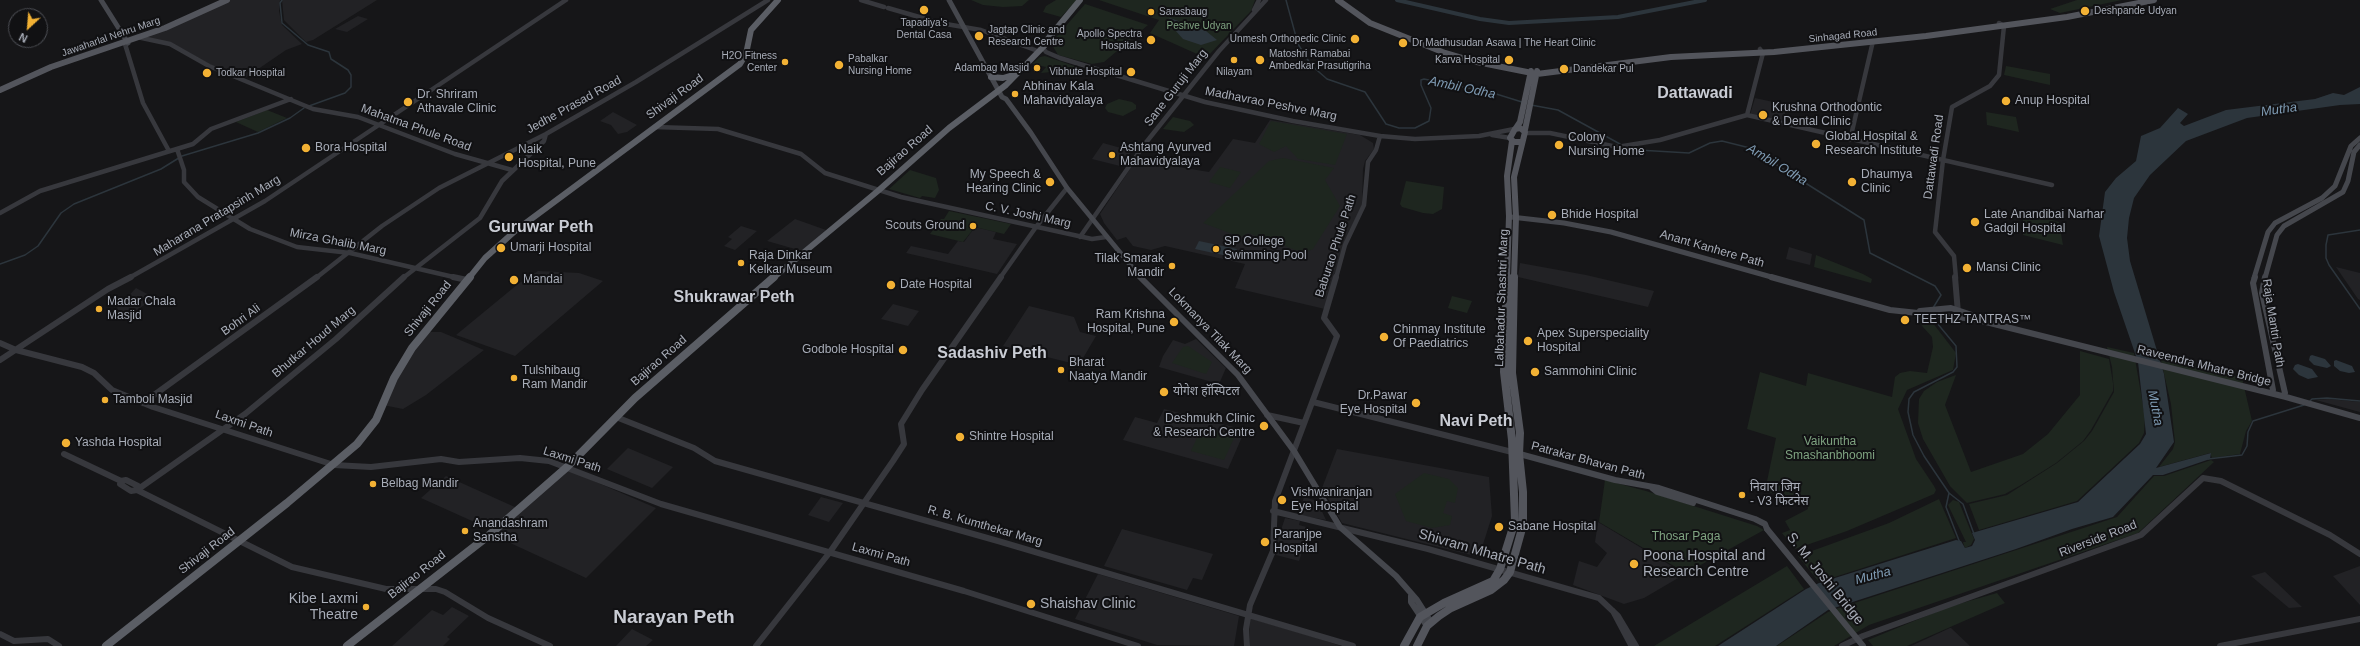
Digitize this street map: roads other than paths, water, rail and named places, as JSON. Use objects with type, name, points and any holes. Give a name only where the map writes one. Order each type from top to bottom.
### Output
[{"type":"highway","name":"Shivaji Road","points":[[106,646],[334,465],[357,444],[376,420],[394,378],[412,348],[466,280],[486,258],[515,231],[606,165],[740,64],[746,54],[752,30],[778,0]]},
{"type":"highway","points":[[1036,52],[1080,0]]},
{"type":"highway","points":[[1074,8],[1085,0]]},
{"type":"highway","points":[[1036,52],[1043,48],[1047,40]]},
{"type":"highway","name":"Bajirao Road","points":[[347,646],[488,536],[567,467],[616,417],[784,267],[879,190],[989,96],[1007,83],[1029,60],[1030,56],[1036,52]]},
{"type":"highway","points":[[991,77],[1003,78],[1016,74]]},
{"type":"main road","points":[[101,0],[126,42]]},
{"type":"main road","name":"Jawaharlal Nehru Marg","points":[[138,38],[222,0]]},
{"type":"main road","name":"Jawaharlal Nehru Marg","points":[[0,89],[50,67],[138,38],[188,19],[227,0]]},
{"type":"main road","name":"Lokmanya Tilak Marg","points":[[949,0],[961,25],[991,77],[1031,133],[1067,188],[1142,279],[1232,368],[1294,451],[1340,527],[1396,576],[1411,596],[1411,602],[1429,624]]},
{"type":"main road","points":[[1338,0],[1378,26],[1452,56],[1534,72],[1523,122],[1525,132],[1515,129]]},
{"type":"main road","points":[[1344,0],[1381,24],[1452,52],[1482,62]]},
{"type":"main road","name":"Sinhagad Road","points":[[1534,72],[1602,64],[1677,52],[1762,51],[1873,41],[2001,24],[2134,0]]},
{"type":"main road","name":"Sinhagad Road","points":[[1762,51],[2067,17],[2154,0]]},
{"type":"main road","points":[[1515,129],[1523,122]]},
{"type":"main road","name":"Lalbahadur Shashtri Marg","points":[[1513,217],[1507,176],[1511,140],[1515,129]]},
{"type":"main road","name":"Lalbahadur Shashtri Marg","points":[[1423,616],[1458,596],[1487,585],[1493,581],[1500,569],[1515,521],[1515,453],[1519,421],[1512,373],[1514,177],[1521,142],[1525,132]]},
{"type":"main road","name":"Raja Mantri Path","points":[[2285,393],[2265,312],[2262,293],[2269,258],[2277,235],[2289,223],[2344,192],[2348,181],[2354,152],[2360,138]]},
{"type":"main road","points":[[1511,140],[1521,142]]},
{"type":"main road","name":"Raja Mantri Path","points":[[2272,390],[2254,283],[2262,247],[2268,232],[2275,223],[2322,198],[2335,186],[2340,170],[2357,145]]},
{"type":"main road","name":"Anant Kanhere Path","points":[[1513,217],[1564,222],[1611,232],[1854,300],[1907,312],[1946,308],[1958,313],[2081,346]]},
{"type":"main road","points":[[2258,310],[2265,312]]},
{"type":"main road","name":"Anant Kanhere Path","points":[[1914,312],[1945,316],[1958,313]]},
{"type":"main road","name":"Raveendra Mhatre Bridge","points":[[2081,346],[2237,383],[2321,405]]},
{"type":"main road","name":"Raveendra Mhatre Bridge","points":[[2237,383],[2285,393],[2296,398]]},
{"type":"main road","points":[[2321,405],[2360,414]]},
{"type":"main road","points":[[2321,405],[2360,418]]},
{"type":"main road","name":"Lalbahadur Shashtri Marg","points":[[1416,646],[1429,624],[1451,608],[1491,590],[1504,580],[1510,572],[1523,525],[1523,498],[1515,453]]},
{"type":"main road","name":"Patrakar Bhavan Path","points":[[1515,453],[1652,488],[1657,492],[1754,523],[1767,529]]},
{"type":"main road","name":"S. M. Joshi Bridge","points":[[1767,529],[1863,646]]},
{"type":"main road","points":[[1404,646],[1413,627],[1423,616]]},
{"type":"street","name":"Maharana Pratapsinh Marg","points":[[0,360],[108,289],[236,219],[382,125],[566,0]]},
{"type":"street","name":"Jedhe Prasad Road","points":[[350,253],[382,226],[439,188],[546,134],[768,0]]},
{"type":"street","name":"Madhavrao Peshve Marg","points":[[861,0],[940,23],[961,25],[981,30],[1036,52],[1053,55],[1184,96],[1248,113],[1380,136],[1415,139],[1445,139],[1490,134],[1515,129]]},
{"type":"street","name":"Sane Guruji Marg","points":[[1092,220],[1142,148],[1263,1]]},
{"type":"street","name":"Dattawadi Road","points":[[1958,313],[1954,256],[1935,232],[1943,160],[1952,107],[1990,86],[1999,75],[2001,24]]},
{"type":"street","points":[[138,38],[166,43],[181,49],[209,66],[292,99]]},
{"type":"street","points":[[1850,140],[1873,41]]},
{"type":"street","points":[[126,42],[143,103],[169,151]]},
{"type":"street","name":"Madhavrao Peshve Marg","points":[[1043,48],[1053,55]]},
{"type":"street","points":[[1747,115],[1762,51]]},
{"type":"street","points":[[0,213],[40,191],[193,144],[211,129],[292,99]]},
{"type":"street","name":"Mahatma Phule Road","points":[[292,99],[313,109],[342,113],[382,125],[455,154],[488,162],[512,170]]},
{"type":"street","points":[[1525,132],[1545,132],[1617,147],[1638,145],[1747,115],[1850,140],[2052,185]]},
{"type":"street","name":"C. V. Joshi Marg","points":[[655,127],[718,129],[801,154],[820,171],[879,190],[938,206],[1036,226],[1080,237],[1097,240],[1106,237]]},
{"type":"street","name":"Bhutkar Houd Marg","points":[[137,490],[225,429],[336,339],[415,268],[484,214],[498,186],[512,170],[544,141],[546,134]]},
{"type":"street","name":"Madhavrao Peshve Marg","points":[[1490,134],[1511,140]]},
{"type":"street","name":"Baburao Phule Path","points":[[1247,646],[1248,615],[1250,605],[1273,551],[1273,511],[1280,485],[1337,336],[1324,318],[1345,245],[1364,205],[1366,169],[1368,162],[1376,150],[1380,136]]},
{"type":"street","name":"Mirza Ghalib Marg","points":[[177,149],[184,170],[184,182],[198,197],[250,229],[297,247],[350,253],[466,280]]},
{"type":"street","points":[[756,646],[830,552],[865,502],[904,444],[901,424],[922,390],[1036,226],[1067,188]]},
{"type":"street","name":"C. V. Joshi Marg","points":[[1080,237],[1092,220]]},
{"type":"street","name":"Bohri Ali","points":[[143,403],[350,253]]},
{"type":"street","name":"Laxmi Path","points":[[0,343],[16,350],[82,367],[94,373],[112,390],[143,403],[334,465],[370,467],[441,459],[458,462],[520,458],[549,461],[661,504],[830,552],[1138,646]]},
{"type":"street","points":[[1313,402],[1515,453]]},
{"type":"street","points":[[1267,415],[1304,424]]},
{"type":"street","name":"R. B. Kumthekar Marg","points":[[616,417],[694,448],[715,461],[865,502],[1353,646]]},
{"type":"street","points":[[64,454],[121,481],[120,484],[131,491],[137,490],[239,540],[278,562],[298,569],[386,589],[436,589],[445,592],[488,618],[550,646]]},
{"type":"street","name":"Riverside Road","points":[[1842,646],[1863,636],[2141,535],[2203,478],[2208,477],[2221,481],[2330,535],[2360,554]]},
{"type":"street","name":"Shivram Mhatre Path","points":[[1273,511],[1500,569],[1599,598],[1615,614]]},
{"type":"street","points":[[1615,614],[1631,646]]},
{"type":"street","points":[[1615,614],[1636,646]]},
{"type":"street","points":[[2220,646],[2274,634],[2360,619]]},
{"type":"street","points":[[0,634],[14,641],[48,640],[59,646]]},
{"type":"water","points":[[1170,18],[1206,31],[1217,40],[1201,45],[1183,39],[1167,21]]},
{"type":"water","name":"Mutha","points":[[2360,87],[2360,104],[2340,105],[2247,118],[2186,141],[2150,175],[2134,198],[2129,218],[2127,238],[2130,261],[2164,374],[2174,442],[2156,468],[2211,453],[2210,459],[2163,475],[2153,475],[2113,517],[2072,529],[2016,549],[1828,610],[1776,646],[1718,646],[1806,589],[1819,583],[1956,540],[1961,541],[1965,548],[1972,546],[1975,540],[1972,533],[2078,502],[2140,444],[2146,434],[2138,362],[2114,292],[2099,236],[2105,192],[2116,178],[2136,161],[2141,136],[2160,128],[2178,108],[2188,114],[2180,123],[2184,126],[2226,110],[2315,99],[2333,93],[2344,95]]},
{"type":"water","name":"SP College Swimming Pool","points":[[1199,241],[1237,249],[1232,257],[1195,249]]},
{"type":"water","points":[[2312,355],[2325,359],[2331,366],[2327,368],[2314,365],[2309,360],[2310,356]]},
{"type":"water","points":[[2336,360],[2352,366],[2355,372],[2349,373],[2340,371],[2334,366],[2334,361]]},
{"type":"water","points":[[2298,364],[2312,369],[2318,377],[2308,379],[2299,375],[2293,369],[2295,365]]},
{"type":"waterway","points":[[282,0],[280,3],[282,23],[308,45],[329,52],[331,59],[348,70],[351,75],[351,87],[345,93],[309,106]]},
{"type":"waterway","name":"Ambil Odha","points":[[1286,0],[1298,44],[1311,65],[1327,79],[1365,92],[1386,124],[1399,128],[1415,128],[1429,121],[1431,108],[1421,85],[1421,80],[1424,79],[1493,93],[1522,102]]},
{"type":"waterway","points":[[1397,0],[1480,19],[1509,23],[1618,17],[1705,0]]},
{"type":"waterway","name":"Ambil Odha","points":[[1531,105],[1558,110],[1620,144]]},
{"type":"waterway","points":[[0,264],[25,255],[38,246],[61,213],[74,204],[161,169],[182,156],[258,133],[290,118],[304,108]]},
{"type":"waterway","name":"Ambil Odha","points":[[1627,147],[1638,150],[1689,153],[1710,143],[1722,141],[1750,148],[1864,220],[1870,253],[1935,286],[1941,295],[1933,308]]},
{"type":"waterway","points":[[2360,230],[2328,235],[2326,245],[2326,258],[2329,265],[2360,309]]},
{"type":"waterway","name":"Ambil Odha","points":[[1932,317],[1956,346],[1957,367],[1953,372],[1914,392],[1909,399],[1908,412],[1913,435],[1924,456],[1949,493]]},
{"type":"waterway","points":[[2309,402],[2312,399],[2327,398],[2360,401]]},
{"type":"waterway","points":[[2208,459],[2242,455],[2247,446],[2248,432],[2253,421],[2304,405]]},
{"type":"waterway","name":"Ambil Odha","points":[[1949,493],[1963,504],[1974,534]]},
{"type":"waterway","name":"Ambil Odha","points":[[1949,493],[1946,507],[1960,543]]},
{"type":"place","name":"Tapadiya's Dental Casa","points":[[924,10]]},
{"type":"place","name":"Deshpande Udyan","points":[[2085,11]]},
{"type":"place","name":"Sarasbaug","points":[[1151,12]]},
{"type":"place","name":"Jagtap Clinic and Research Centre","points":[[979,36]]},
{"type":"place","name":"Unmesh Orthopedic Clinic","points":[[1355,39]]},
{"type":"place","name":"Apollo Spectra Hospitals","points":[[1151,40]]},
{"type":"place","name":"Dr Madhusudan Asawa | The Heart Clinic","points":[[1403,43]]},
{"type":"place","name":"Nilayam","points":[[1234,60]]},
{"type":"place","name":"Matoshri Ramabai Ambedkar Prasutigriha","points":[[1260,60]]},
{"type":"place","name":"Karva Hospital","points":[[1509,60]]},
{"type":"place","name":"H2O Fitness Center","points":[[785,62]]},
{"type":"place","name":"Pabalkar Nursing Home","points":[[839,65]]},
{"type":"place","name":"Adambag Masjid","points":[[1037,68]]},
{"type":"place","name":"Dandekar Pul","points":[[1564,69]]},
{"type":"place","name":"Vibhute Hospital","points":[[1131,72]]},
{"type":"place","name":"Todkar Hospital","points":[[207,73]]},
{"type":"place","name":"Abhinav Kala Mahavidyalaya","points":[[1015,94]]},
{"type":"place","name":"Anup Hospital","points":[[2006,101]]},
{"type":"place","name":"Dr. Shriram Athavale Clinic","points":[[408,102]]},
{"type":"place","name":"Krushna Orthodontic & Dental Clinic","points":[[1763,115]]},
{"type":"place","name":"Global Hospital & Research Institute","points":[[1816,144]]},
{"type":"place","name":"Colony Nursing Home","points":[[1559,145]]},
{"type":"place","name":"Bora Hospital","points":[[306,148]]},
{"type":"place","name":"Ashtang Ayurved Mahavidyalaya","points":[[1112,155]]},
{"type":"place","name":"Naik Hospital, Pune","points":[[509,157]]},
{"type":"place","name":"My Speech & Hearing Clinic","points":[[1050,182]]},
{"type":"place","name":"Dhaumya Clinic","points":[[1852,182]]},
{"type":"place","name":"Bhide Hospital","points":[[1552,215]]},
{"type":"place","name":"Late Anandibai Narhar Gadgil Hospital","points":[[1975,222]]},
{"type":"place","name":"Scouts Ground","points":[[973,226]]},
{"type":"place","name":"Umarji Hospital","points":[[501,248]]},
{"type":"place","name":"SP College Swimming Pool","points":[[1216,249]]},
{"type":"place","name":"Raja Dinkar Kelkar Museum","points":[[741,263]]},
{"type":"place","name":"Tilak Smarak Mandir","points":[[1172,266]]},
{"type":"place","name":"Mansi Clinic","points":[[1967,268]]},
{"type":"place","name":"Mandai","points":[[514,280]]},
{"type":"place","name":"Date Hospital","points":[[891,285]]},
{"type":"place","name":"Madar Chala Masjid","points":[[99,309]]},
{"type":"place","name":"TEETHZ TANTRAS™","points":[[1905,320]]},
{"type":"place","name":"Ram Krishna Hospital, Pune","points":[[1174,322]]},
{"type":"place","name":"Chinmay Institute Of Paediatrics","points":[[1384,337]]},
{"type":"place","name":"Apex Superspeciality Hospital","points":[[1528,341]]},
{"type":"place","name":"Godbole Hospital","points":[[903,350]]},
{"type":"place","name":"Bharat Naatya Mandir","points":[[1061,370]]},
{"type":"place","name":"Sammohini Clinic","points":[[1535,372]]},
{"type":"place","name":"Tulshibaug Ram Mandir","points":[[514,378]]},
{"type":"place","name":"योगेश हॉस्पिटल","points":[[1164,392]]},
{"type":"place","name":"Tamboli Masjid","points":[[105,400]]},
{"type":"place","name":"Dr.Pawar Eye Hospital","points":[[1416,403]]},
{"type":"place","name":"Deshmukh Clinic & Research Centre","points":[[1264,426]]},
{"type":"place","name":"Shintre Hospital","points":[[960,437]]},
{"type":"place","name":"Yashda Hospital","points":[[66,443]]},
{"type":"place","name":"Belbag Mandir","points":[[373,484]]},
{"type":"place","name":"निवारा जिम - V3 फिटनेस","points":[[1742,495]]},
{"type":"place","name":"Vishwaniranjan Eye Hospital","points":[[1282,500]]},
{"type":"place","name":"Sabane Hospital","points":[[1499,527]]},
{"type":"place","name":"Anandashram Sanstha","points":[[465,531]]},
{"type":"place","name":"Paranjpe Hospital","points":[[1265,542]]},
{"type":"place","name":"Poona Hospital and Research Centre","points":[[1634,564]]},
{"type":"place","name":"Shaishav Clinic","points":[[1031,604]]},
{"type":"place","name":"Kibe Laxmi Theatre","points":[[366,607]]},
{"type":"district","name":"Dattawadi","points":[[1695,94]]},
{"type":"district","name":"Guruwar Peth","points":[[541,228]]},
{"type":"district","name":"Shukrawar Peth","points":[[734,298]]},
{"type":"district","name":"Sadashiv Peth","points":[[992,354]]},
{"type":"district","name":"Navi Peth","points":[[1476,422]]},
{"type":"district","name":"Narayan Peth","points":[[674,618]]},
{"type":"park label","name":"Peshve Udyan","points":[[1199,26]]},
{"type":"park label","name":"Vaikuntha Smashanbhoomi","points":[[1830,449]]},
{"type":"park label","name":"Thosar Paga","points":[[1686,537]]}]
